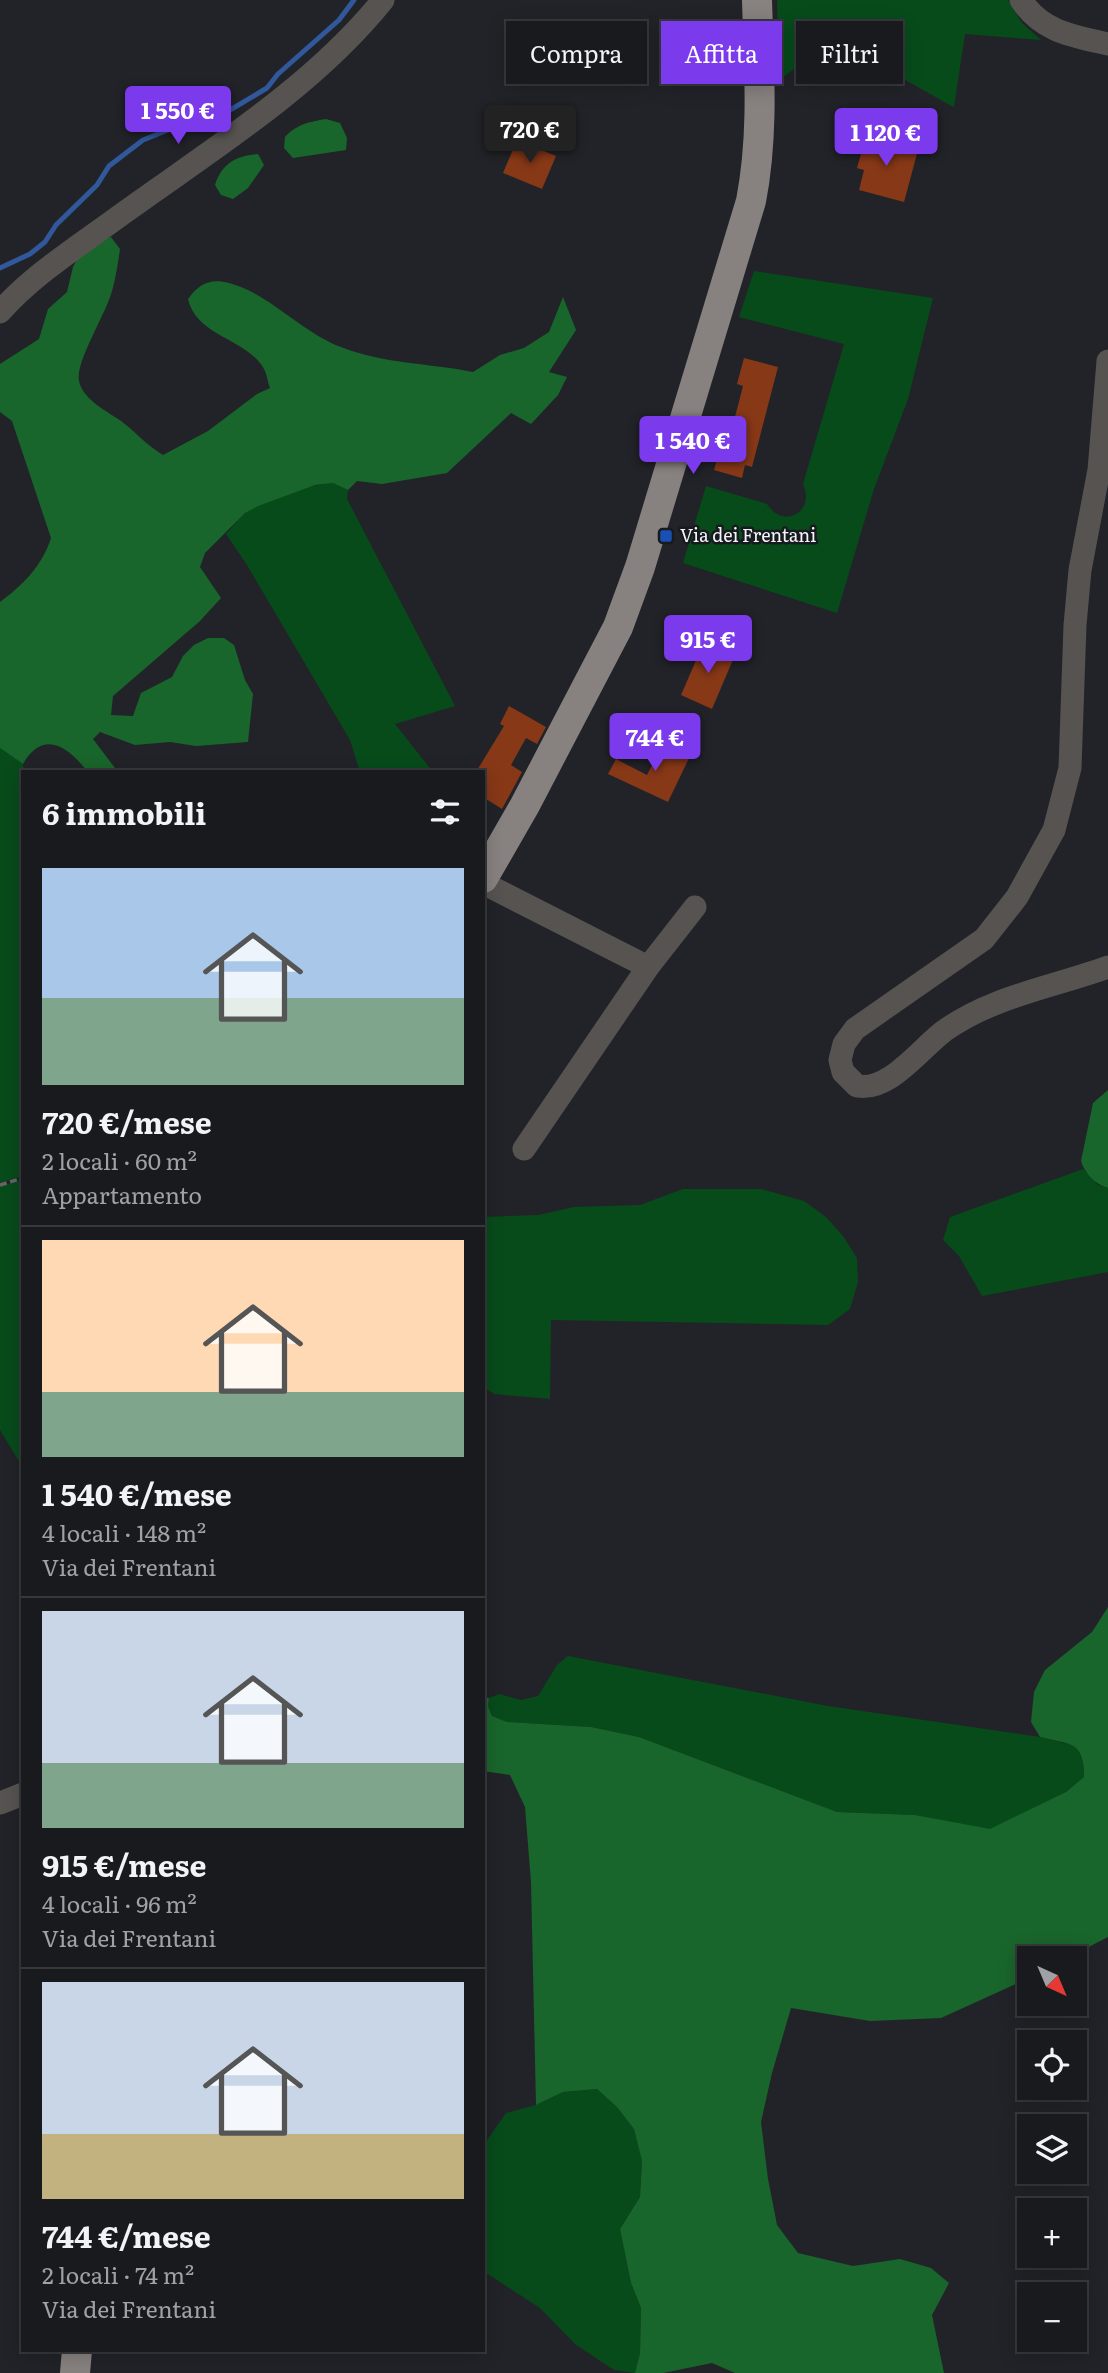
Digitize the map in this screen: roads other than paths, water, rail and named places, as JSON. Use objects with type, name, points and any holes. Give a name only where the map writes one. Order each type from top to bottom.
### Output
[{"type":"main road","points":[[485,877],[618,627],[640,566],[751,201],[758,163],[761,104],[757,0]]},
{"type":"main road","points":[[75,2373],[77,2352]]},
{"type":"street","points":[[0,312],[13,297],[65,255],[298,85],[359,30],[383,0]]},
{"type":"street","points":[[1021,0],[1041,23],[1055,31],[1108,44]]},
{"type":"street","points":[[1108,361],[1099,470],[1080,570],[1075,625],[1070,768],[1054,830],[1034,870],[996,925],[963,955],[889,1003],[855,1029],[841,1052],[843,1072],[858,1086],[883,1084],[930,1042],[979,1011],[1030,991],[1108,967]]},
{"type":"street","points":[[485,882],[648,967]]},
{"type":"street","points":[[524,1149],[648,967],[695,908]]},
{"type":"street","points":[[0,1803],[21,1795]]},
{"type":"waterway","points":[[0,268],[30,254],[45,242],[56,225],[97,185],[109,166],[143,140],[173,128],[220,116],[267,88],[278,74],[339,20],[354,0]]},
{"type":"place","name":"Via dei Frentani","points":[[666,536]]}]
